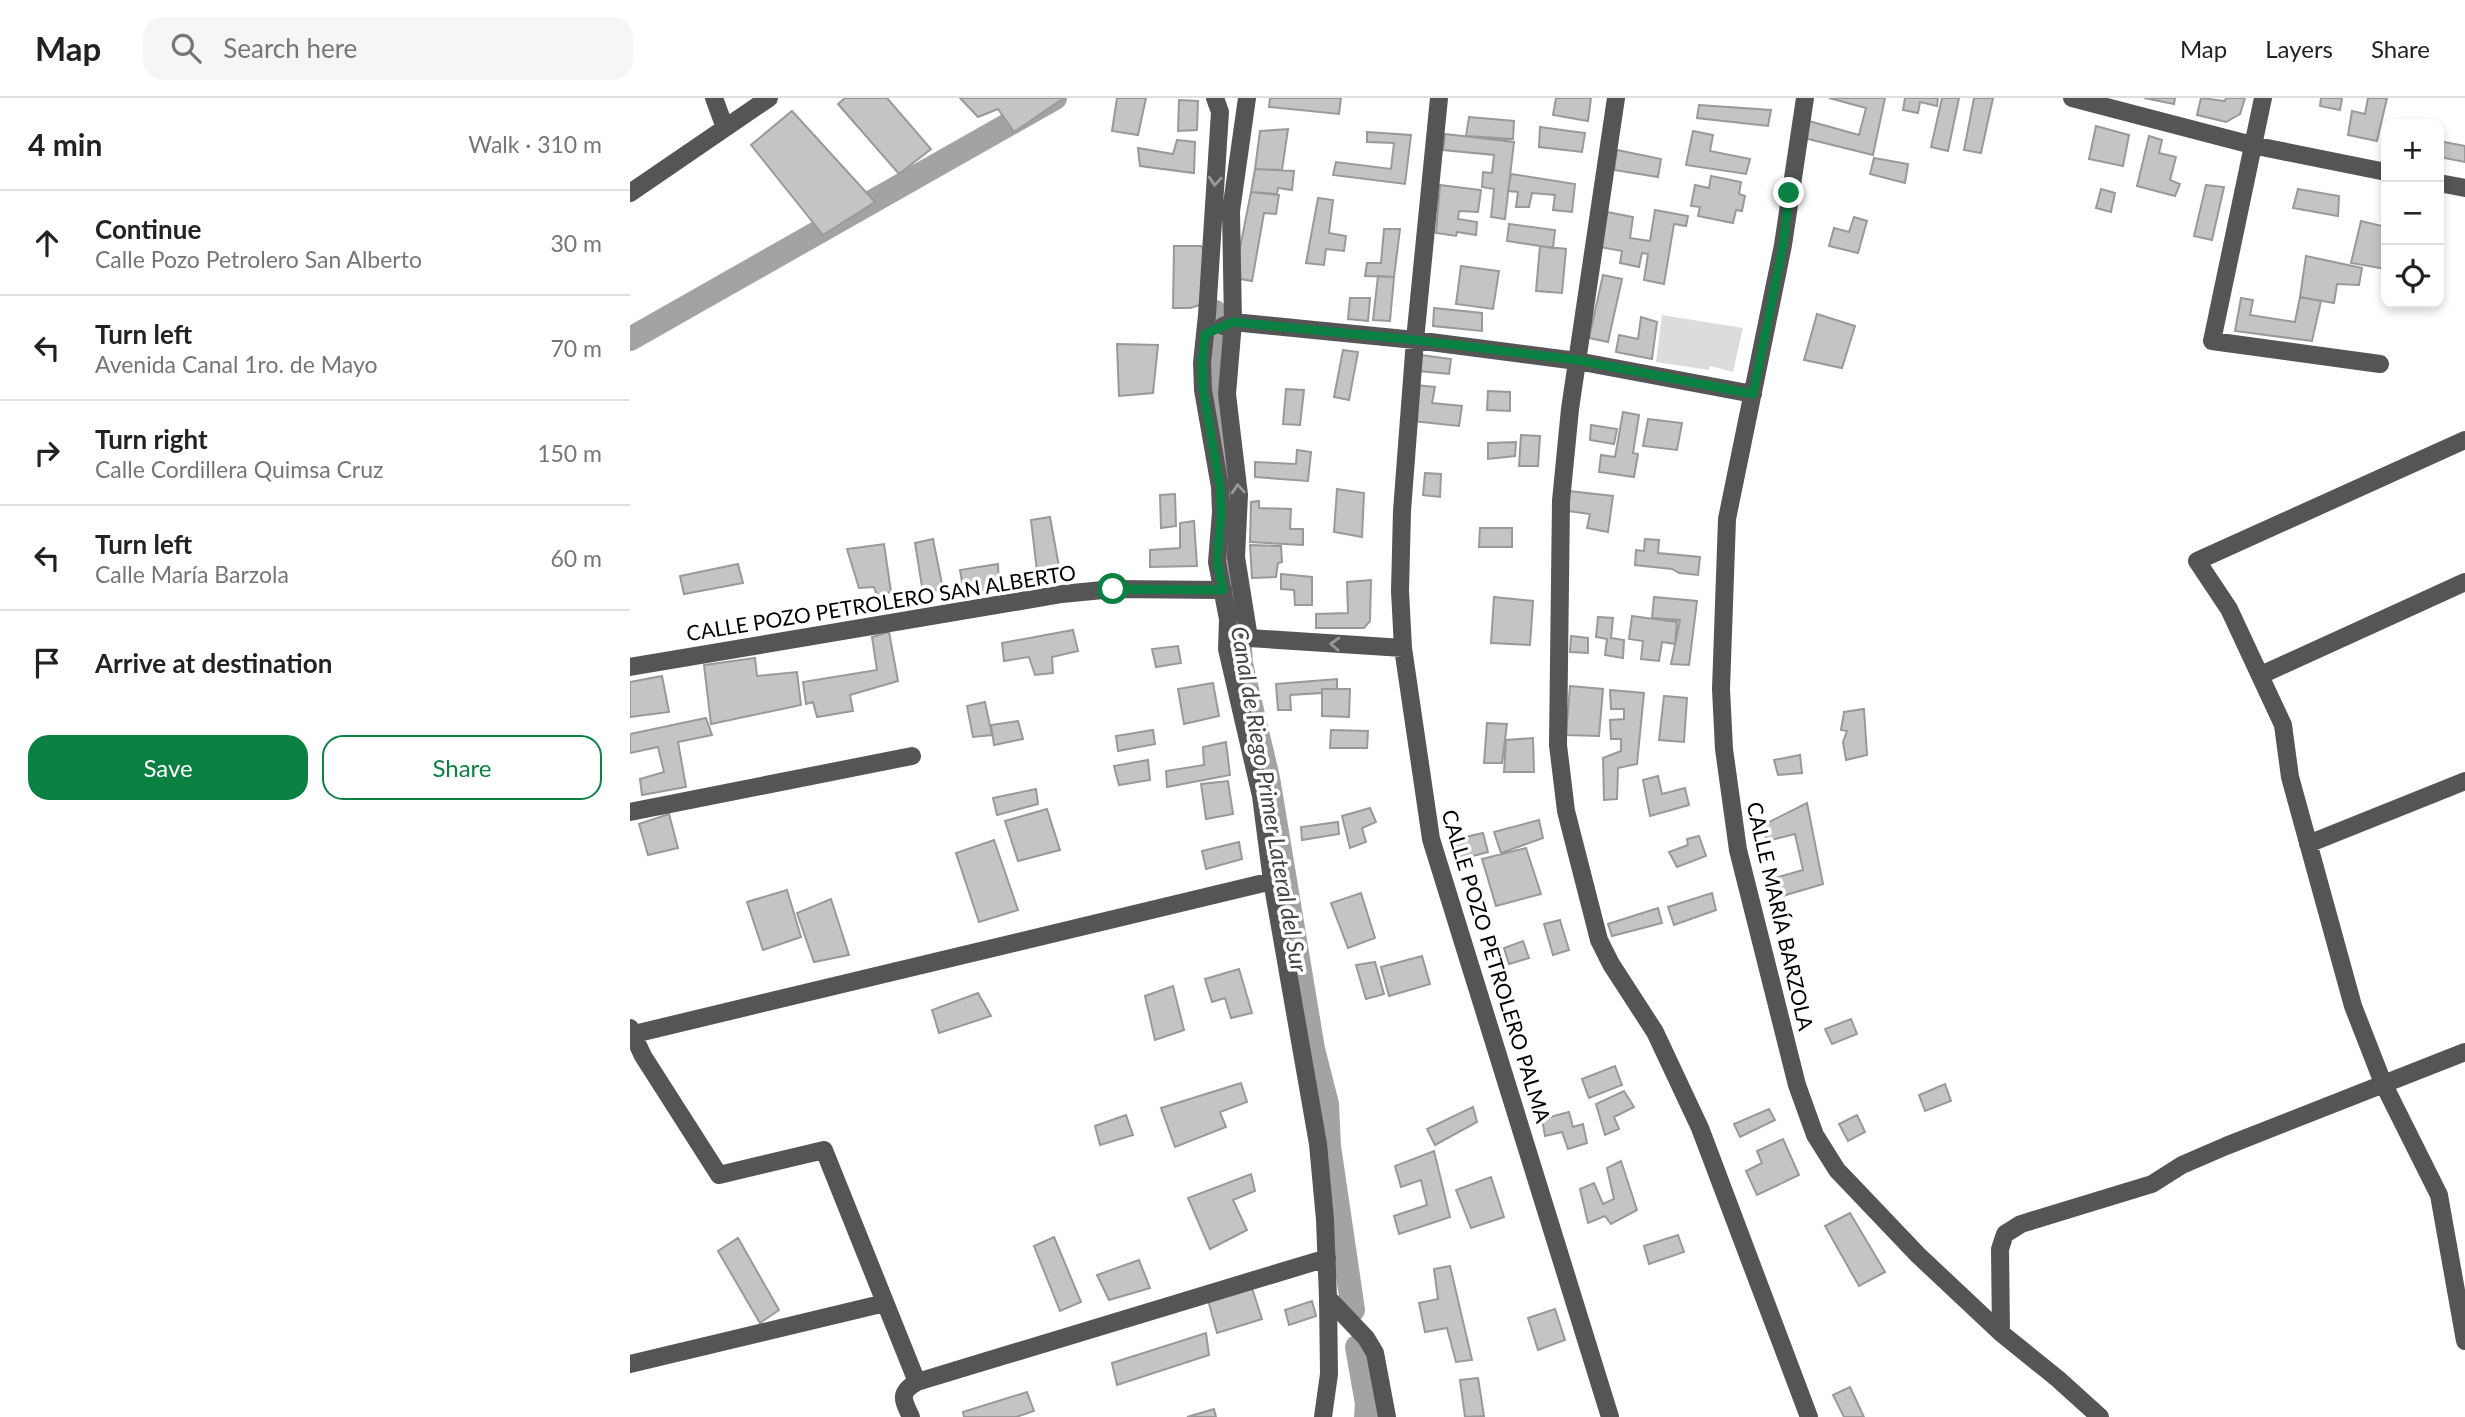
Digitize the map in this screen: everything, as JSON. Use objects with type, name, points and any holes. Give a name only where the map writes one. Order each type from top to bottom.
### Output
[{"type":"street","points":[[714,98],[725,128]]},
{"type":"street","points":[[630,193],[769,98]]},
{"type":"street","points":[[1247,98],[1231,211],[1233,322],[1227,394],[1239,495],[1236,558],[1249,638],[1403,648]]},
{"type":"street","name":"CALLE POZO PETROLERO PALMA","points":[[1439,98],[1415,340],[1402,511],[1400,592],[1403,648],[1431,839],[1610,1417]]},
{"type":"street","points":[[1616,98],[1570,409],[1561,501],[1558,745],[1566,811],[1599,940],[1611,964],[1655,1032],[1700,1128],[1809,1417]]},
{"type":"street","name":"CALLE MARÍA BARZOLA","points":[[1805,98],[1783,245],[1727,519],[1721,689],[1724,748],[1738,850],[1797,1085],[1815,1135],[1837,1171],[1918,1255],[2001,1334],[2058,1379],[2100,1417]]},
{"type":"street","points":[[2072,98],[2129,105],[2252,145],[2381,171]]},
{"type":"street","points":[[2263,98],[2212,341],[2380,364]]},
{"type":"street","points":[[1217,105],[1202,363],[1203,390],[1220,487],[1217,562],[1228,619],[1227,649],[1261,796],[1272,881],[1316,1132],[1328,1298],[1329,1374],[1323,1417]]},
{"type":"street","points":[[2444,184],[2465,188]]},
{"type":"street","points":[[1205,334],[1233,322],[1415,340],[1577,360],[1753,394]]},
{"type":"street","points":[[2465,440],[2197,561],[2229,609],[2283,725],[2290,777],[2353,1006],[2383,1083],[2439,1195],[2465,1341]]},
{"type":"street","points":[[2261,675],[2465,583]]},
{"type":"street","name":"CALLE POZO PETROLERO SAN ALBERTO","points":[[630,667],[1062,594],[1113,589],[1223,590]]},
{"type":"street","points":[[630,812],[912,756]]},
{"type":"street","points":[[2308,844],[2465,782]]},
{"type":"street","points":[[917,1382],[824,1150],[719,1175],[643,1056],[631,1032],[1272,881]]},
{"type":"street","points":[[2001,1334],[2000,1249],[2005,1234],[2021,1224],[2152,1184],[2182,1165],[2225,1146],[2465,1052]]},
{"type":"street","points":[[911,1417],[904,1402],[904,1393],[907,1387],[917,1382],[1326,1258]]},
{"type":"street","points":[[1328,1298],[1366,1338],[1375,1353],[1387,1417]]},
{"type":"street","points":[[630,1364],[885,1303]]},
{"type":"shaded area","points":[[1662,315],[1743,328],[1733,372],[1710,366],[1709,370],[1656,362]]},
{"type":"building","points":[[845,98],[887,98],[931,149],[899,174],[838,104]]},
{"type":"building","points":[[960,98],[1064,98],[1014,132],[998,109],[978,117]]},
{"type":"building","points":[[1117,98],[1146,98],[1138,135],[1112,131]]},
{"type":"building","points":[[1270,98],[1341,98],[1339,114],[1269,107]]},
{"type":"building","points":[[1556,98],[1591,98],[1588,121],[1553,115]]},
{"type":"building","points":[[1829,98],[1885,98],[1873,155],[1804,138],[1809,121],[1859,135],[1866,108]]},
{"type":"building","points":[[1905,98],[1938,98],[1937,106],[1920,102],[1918,113],[1903,110]]},
{"type":"building","points":[[1942,98],[1959,98],[1948,151],[1931,147]]},
{"type":"building","points":[[1974,98],[1993,98],[1981,153],[1964,150]]},
{"type":"building","points":[[2144,98],[2175,98],[2174,104]]},
{"type":"building","points":[[2201,98],[2225,101],[2226,98],[2245,98],[2240,114],[2226,122],[2197,115]]},
{"type":"building","points":[[2321,98],[2342,98],[2340,110],[2320,106]]},
{"type":"building","points":[[2368,98],[2387,98],[2377,141],[2348,135],[2352,111],[2365,114]]},
{"type":"building","points":[[1179,100],[1198,101],[1197,130],[1178,131]]},
{"type":"building","points":[[1699,105],[1771,110],[1768,126],[1697,118]]},
{"type":"building","points":[[792,111],[875,202],[823,235],[751,145]]},
{"type":"building","points":[[1469,117],[1514,121],[1513,139],[1466,136]]},
{"type":"building","points":[[2096,126],[2129,135],[2123,166],[2089,159]]},
{"type":"building","points":[[1540,127],[1585,133],[1582,152],[1539,147]]},
{"type":"building","points":[[1288,129],[1282,170],[1255,169],[1260,131]]},
{"type":"building","points":[[1693,131],[1713,135],[1710,151],[1750,159],[1746,174],[1686,165]]},
{"type":"building","points":[[1367,132],[1411,135],[1405,184],[1333,175],[1336,162],[1391,169],[1394,143],[1367,142]]},
{"type":"building","points":[[1445,134],[1514,142],[1505,219],[1491,217],[1494,189],[1482,187],[1483,172],[1492,173],[1494,155],[1443,150]]},
{"type":"building","points":[[2149,136],[2162,140],[2159,153],[2176,157],[2170,180],[2180,184],[2175,196],[2137,186]]},
{"type":"building","points":[[1177,140],[1195,142],[1194,173],[1140,166],[1138,148],[1173,154]]},
{"type":"building","points":[[2444,142],[2465,146],[2465,162],[2444,158]]},
{"type":"building","points":[[1617,150],[1661,159],[1658,177],[1614,170]]},
{"type":"building","points":[[1874,158],[1908,164],[1905,183],[1870,174]]},
{"type":"building","points":[[1255,169],[1294,171],[1292,190],[1278,188],[1277,194],[1251,192]]},
{"type":"building","points":[[1511,174],[1575,184],[1572,212],[1553,210],[1555,195],[1532,193],[1529,207],[1516,207],[1518,192],[1508,191]]},
{"type":"building","points":[[1711,176],[1741,182],[1739,194],[1745,196],[1742,211],[1736,210],[1733,223],[1698,216],[1700,207],[1691,206],[1695,185],[1709,188]]},
{"type":"building","points":[[1440,185],[1481,190],[1478,212],[1459,211],[1458,219],[1477,222],[1476,235],[1436,233]]},
{"type":"building","points":[[2206,185],[2224,187],[2212,240],[2194,236]]},
{"type":"building","points":[[2101,189],[2115,193],[2111,212],[2096,208]]},
{"type":"building","points":[[2298,189],[2339,196],[2338,216],[2293,208]]},
{"type":"building","points":[[1251,192],[1279,195],[1276,214],[1264,213],[1252,281],[1234,278]]},
{"type":"building","points":[[1318,198],[1333,200],[1329,233],[1346,236],[1344,251],[1326,249],[1324,265],[1306,263]]},
{"type":"building","points":[[1655,210],[1688,216],[1686,226],[1674,224],[1664,284],[1644,280],[1648,254],[1642,253],[1639,267],[1620,263],[1622,251],[1600,247],[1607,212],[1633,217],[1630,238],[1650,241]]},
{"type":"building","points":[[1854,217],[1867,221],[1858,253],[1829,246],[1834,228],[1849,232]]},
{"type":"building","points":[[2361,221],[2381,226],[2381,268],[2351,263]]},
{"type":"building","points":[[1509,224],[1555,230],[1553,248],[1507,241]]},
{"type":"building","points":[[1384,229],[1400,229],[1394,277],[1365,276],[1367,263],[1381,263]]},
{"type":"building","points":[[1174,246],[1201,246],[1207,254],[1203,304],[1190,308],[1173,308]]},
{"type":"building","points":[[1540,246],[1566,249],[1562,293],[1536,291]]},
{"type":"building","points":[[2306,256],[2362,268],[2359,285],[2337,284],[2334,303],[2300,297]]},
{"type":"building","points":[[1461,266],[1499,271],[1493,309],[1456,304]]},
{"type":"building","points":[[1603,275],[1622,279],[1608,342],[1589,338]]},
{"type":"building","points":[[1378,276],[1394,277],[1390,321],[1373,320]]},
{"type":"building","points":[[2300,297],[2321,301],[2312,341],[2235,331],[2241,298],[2253,300],[2250,315],[2295,322]]},
{"type":"building","points":[[1350,298],[1370,298],[1368,321],[1348,319]]},
{"type":"building","points":[[1434,308],[1482,313],[1482,331],[1433,326]]},
{"type":"building","points":[[1817,314],[1855,326],[1842,368],[1804,360]]},
{"type":"building","points":[[1641,317],[1657,322],[1652,359],[1616,352],[1619,335],[1638,339]]},
{"type":"building","points":[[1117,344],[1158,345],[1153,393],[1119,396]]},
{"type":"building","points":[[1343,350],[1358,352],[1349,400],[1334,397]]},
{"type":"building","points":[[1421,355],[1451,359],[1449,374],[1419,371]]},
{"type":"building","points":[[1415,385],[1435,387],[1432,403],[1462,406],[1459,426],[1413,421]]},
{"type":"building","points":[[1286,389],[1304,390],[1300,425],[1283,424]]},
{"type":"building","points":[[1488,391],[1510,392],[1510,411],[1487,410]]},
{"type":"building","points":[[1623,412],[1639,415],[1633,453],[1638,454],[1634,477],[1599,472],[1601,455],[1615,457]]},
{"type":"building","points":[[1648,419],[1682,423],[1677,450],[1643,446]]},
{"type":"building","points":[[1591,425],[1617,429],[1614,444],[1590,440]]},
{"type":"building","points":[[1521,435],[1540,436],[1538,466],[1519,466]]},
{"type":"building","points":[[1516,442],[1515,456],[1488,459],[1488,443]]},
{"type":"building","points":[[1297,450],[1311,452],[1308,481],[1255,477],[1255,462],[1296,464]]},
{"type":"building","points":[[1425,473],[1441,474],[1440,497],[1423,495]]},
{"type":"building","points":[[1337,489],[1364,493],[1362,537],[1334,532]]},
{"type":"building","points":[[1569,491],[1613,496],[1608,532],[1587,528],[1590,514],[1567,511]]},
{"type":"building","points":[[1175,494],[1176,526],[1161,528],[1160,495]]},
{"type":"building","points":[[1259,501],[1259,508],[1291,509],[1290,529],[1303,529],[1303,545],[1250,542],[1251,502]]},
{"type":"building","points":[[1050,517],[1059,567],[1037,571],[1031,520]]},
{"type":"building","points":[[1194,521],[1197,566],[1150,567],[1150,550],[1180,548],[1180,523]]},
{"type":"building","points":[[1480,528],[1512,528],[1512,547],[1479,547]]},
{"type":"building","points":[[933,539],[943,589],[923,593],[915,543]]},
{"type":"building","points":[[1645,539],[1659,540],[1658,553],[1700,557],[1698,575],[1635,565],[1636,550],[1644,551]]},
{"type":"building","points":[[884,544],[891,592],[877,595],[874,587],[859,588],[847,549]]},
{"type":"building","points":[[1250,545],[1281,546],[1282,562],[1278,563],[1276,577],[1252,578]]},
{"type":"building","points":[[738,564],[743,583],[684,594],[680,576]]},
{"type":"building","points":[[998,564],[999,588],[964,593],[960,570]]},
{"type":"building","points":[[1281,574],[1312,577],[1312,605],[1295,605],[1294,590],[1281,589]]},
{"type":"building","points":[[1371,580],[1370,621],[1364,628],[1316,628],[1316,614],[1348,613],[1347,582]]},
{"type":"building","points":[[1494,597],[1533,601],[1530,645],[1491,643]]},
{"type":"building","points":[[1654,597],[1697,601],[1689,665],[1671,664],[1680,620],[1652,618]]},
{"type":"building","points":[[1632,616],[1677,622],[1675,644],[1662,642],[1659,661],[1641,659],[1643,641],[1629,639]]},
{"type":"building","points":[[1598,617],[1613,618],[1611,638],[1624,640],[1623,658],[1605,655],[1607,639],[1596,637]]},
{"type":"building","points":[[1073,630],[1078,651],[1052,657],[1053,673],[1035,675],[1029,657],[1004,661],[1002,643]]},
{"type":"building","points":[[889,632],[898,681],[850,695],[853,711],[817,717],[813,702],[806,704],[803,682],[877,670],[872,637]]},
{"type":"building","points":[[1571,636],[1588,638],[1588,653],[1570,652]]},
{"type":"building","points":[[1178,646],[1181,663],[1156,667],[1152,649]]},
{"type":"building","points":[[755,658],[757,676],[797,672],[801,705],[711,724],[704,665]]},
{"type":"building","points":[[662,676],[669,712],[630,717],[630,682]]},
{"type":"building","points":[[1337,679],[1337,689],[1290,695],[1291,710],[1278,710],[1276,684]]},
{"type":"building","points":[[1213,683],[1219,716],[1184,724],[1178,689]]},
{"type":"building","points":[[1570,686],[1603,689],[1599,736],[1566,735]]},
{"type":"building","points":[[1322,689],[1350,689],[1349,717],[1322,716]]},
{"type":"building","points":[[1610,690],[1644,693],[1637,764],[1618,768],[1617,799],[1604,800],[1603,758],[1621,751],[1621,739],[1611,739],[1610,720],[1624,719],[1624,709],[1611,709]]},
{"type":"building","points":[[1664,696],[1687,698],[1684,742],[1659,740]]},
{"type":"building","points":[[985,702],[992,735],[973,737],[967,706]]},
{"type":"building","points":[[1864,709],[1867,755],[1846,760],[1843,742],[1847,731],[1841,730],[1844,712]]},
{"type":"building","points":[[706,718],[712,735],[678,742],[686,787],[642,795],[640,779],[664,772],[658,747],[630,753],[630,734]]},
{"type":"building","points":[[1018,721],[1023,739],[994,745],[991,725]]},
{"type":"building","points":[[1487,723],[1507,724],[1502,763],[1484,763]]},
{"type":"building","points":[[1153,730],[1155,744],[1118,751],[1116,736]]},
{"type":"building","points":[[1331,730],[1368,731],[1367,748],[1330,748]]},
{"type":"building","points":[[1533,738],[1534,772],[1504,772],[1506,740]]},
{"type":"building","points":[[1226,742],[1230,775],[1167,787],[1166,771],[1204,765],[1203,747]]},
{"type":"building","points":[[1800,755],[1802,773],[1778,775],[1774,760]]},
{"type":"building","points":[[1148,760],[1150,780],[1119,785],[1114,766]]},
{"type":"building","points":[[1658,776],[1662,794],[1685,788],[1689,805],[1650,816],[1643,780]]},
{"type":"building","points":[[1228,781],[1233,814],[1206,819],[1201,784]]},
{"type":"building","points":[[1036,789],[1038,804],[997,815],[993,798]]},
{"type":"building","points":[[1807,803],[1823,884],[1776,898],[1771,879],[1803,870],[1795,834],[1767,841],[1763,825]]},
{"type":"building","points":[[1370,808],[1376,822],[1362,828],[1366,842],[1350,848],[1342,816]]},
{"type":"building","points":[[1047,809],[1060,850],[1018,861],[1005,821]]},
{"type":"building","points":[[669,814],[678,848],[648,855],[639,824]]},
{"type":"building","points":[[1539,820],[1543,838],[1501,853],[1494,832]]},
{"type":"building","points":[[1338,822],[1339,834],[1302,840],[1301,827]]},
{"type":"building","points":[[1483,833],[1488,852],[1454,861],[1448,841]]},
{"type":"building","points":[[1699,836],[1706,856],[1677,867],[1669,852],[1688,845],[1687,839]]},
{"type":"building","points":[[994,840],[1018,910],[979,922],[956,853]]},
{"type":"building","points":[[1239,842],[1242,859],[1206,869],[1202,851]]},
{"type":"building","points":[[1526,848],[1541,894],[1496,906],[1482,859]]},
{"type":"building","points":[[787,890],[801,937],[763,950],[747,902]]},
{"type":"building","points":[[1361,893],[1375,938],[1348,948],[1331,903]]},
{"type":"building","points":[[1712,893],[1716,910],[1674,925],[1668,907]]},
{"type":"building","points":[[831,899],[849,955],[814,962],[797,913]]},
{"type":"building","points":[[1658,908],[1662,923],[1612,936],[1608,924]]},
{"type":"building","points":[[1560,920],[1569,950],[1553,955],[1544,924]]},
{"type":"building","points":[[1523,941],[1529,958],[1509,964],[1504,948]]},
{"type":"building","points":[[1422,956],[1430,984],[1389,996],[1381,967]]},
{"type":"building","points":[[1375,962],[1384,994],[1366,999],[1356,965]]},
{"type":"building","points":[[1239,969],[1252,1013],[1231,1018],[1225,998],[1212,1002],[1205,979]]},
{"type":"building","points":[[1173,986],[1184,1030],[1155,1040],[1145,996]]},
{"type":"building","points":[[978,993],[991,1016],[939,1033],[932,1010]]},
{"type":"building","points":[[1851,1019],[1857,1034],[1832,1044],[1825,1029]]},
{"type":"building","points":[[1615,1066],[1622,1085],[1589,1098],[1582,1079]]},
{"type":"building","points":[[1241,1083],[1247,1102],[1220,1112],[1226,1127],[1175,1147],[1161,1108]]},
{"type":"building","points":[[1945,1084],[1951,1101],[1925,1111],[1919,1095]]},
{"type":"building","points":[[1624,1091],[1634,1107],[1614,1117],[1619,1129],[1605,1135],[1596,1104]]},
{"type":"building","points":[[1473,1107],[1477,1122],[1435,1145],[1427,1129]]},
{"type":"building","points":[[1769,1109],[1775,1120],[1740,1137],[1734,1124]]},
{"type":"building","points":[[1569,1112],[1573,1127],[1583,1124],[1587,1143],[1568,1149],[1562,1132],[1545,1136],[1542,1119]]},
{"type":"building","points":[[1126,1115],[1133,1135],[1100,1145],[1095,1126]]},
{"type":"building","points":[[1857,1115],[1865,1132],[1848,1141],[1839,1124]]},
{"type":"building","points":[[1783,1139],[1799,1175],[1757,1195],[1746,1171],[1762,1163],[1757,1151]]},
{"type":"building","points":[[1434,1151],[1450,1217],[1399,1234],[1394,1216],[1427,1205],[1421,1180],[1401,1187],[1395,1166]]},
{"type":"building","points":[[1621,1161],[1637,1210],[1611,1224],[1605,1216],[1588,1223],[1580,1189],[1594,1183],[1603,1204],[1614,1199],[1607,1168]]},
{"type":"building","points":[[1251,1174],[1255,1191],[1233,1200],[1247,1230],[1210,1249],[1188,1198]]},
{"type":"building","points":[[1491,1177],[1504,1217],[1471,1228],[1456,1190]]},
{"type":"building","points":[[1850,1213],[1885,1272],[1859,1286],[1825,1226]]},
{"type":"building","points":[[1678,1235],[1684,1252],[1649,1264],[1644,1246]]},
{"type":"building","points":[[1054,1237],[1081,1302],[1060,1311],[1034,1246]]},
{"type":"building","points":[[738,1238],[779,1310],[760,1323],[718,1251]]},
{"type":"building","points":[[1139,1260],[1150,1288],[1109,1300],[1097,1275]]},
{"type":"building","points":[[1450,1266],[1472,1360],[1456,1362],[1447,1328],[1425,1332],[1419,1303],[1438,1299],[1434,1269]]},
{"type":"building","points":[[1251,1285],[1262,1319],[1217,1333],[1208,1300]]},
{"type":"building","points":[[1312,1301],[1316,1316],[1289,1325],[1285,1310]]},
{"type":"building","points":[[1555,1309],[1565,1340],[1538,1350],[1528,1318]]},
{"type":"building","points":[[1206,1333],[1209,1355],[1117,1385],[1112,1363]]},
{"type":"building","points":[[1478,1378],[1484,1416],[1465,1417],[1460,1380]]},
{"type":"building","points":[[1850,1387],[1864,1417],[1844,1417],[1833,1395]]},
{"type":"building","points":[[1027,1392],[1034,1411],[1016,1417],[964,1417],[963,1412]]},
{"type":"building","points":[[1214,1409],[1216,1417],[1187,1417]]},
{"type":"waterway","points":[[630,339],[1055,98]]},
{"type":"waterway","name":"Canal de Riego Primer Lateral del Sur","points":[[1215,312],[1212,385],[1226,461],[1230,506],[1226,558],[1238,615],[1241,664],[1268,778],[1313,1049],[1327,1104],[1329,1146],[1353,1310]]},
{"type":"waterway","name":"Canal de Riego Primer Lateral del Sur","points":[[1357,1347],[1367,1404],[1366,1417]]},
{"type":"route","points":[[1113,589],[1223,590],[1217,562],[1220,487],[1203,390],[1205,334],[1233,322],[1415,340],[1577,360],[1753,394],[1783,245],[1789,193]]}]
